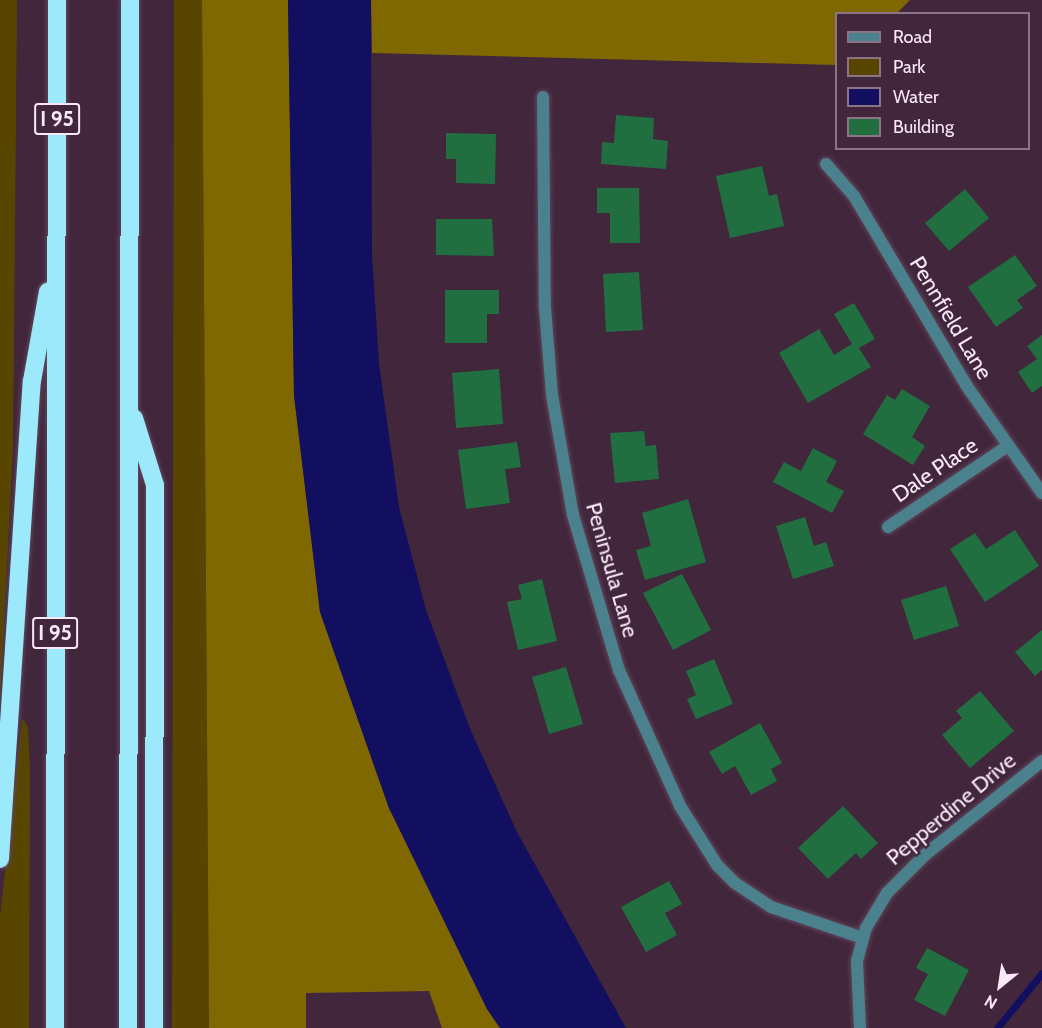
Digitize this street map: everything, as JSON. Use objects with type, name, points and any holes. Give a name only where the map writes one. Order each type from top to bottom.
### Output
[{"type":"highway","name":"I 95","points":[[55,1028],[57,0]]},
{"type":"highway","points":[[128,1028],[130,0]]},
{"type":"highway","points":[[0,859],[32,381],[56,239]]},
{"type":"highway","points":[[129,400],[155,485],[154,1028]]},
{"type":"street","name":"Peninsula Lane","points":[[543,97],[545,308],[552,394],[573,515],[620,670],[680,806],[717,865],[746,891],[771,907],[862,938]]},
{"type":"street","name":"Pennfield Lane","points":[[825,164],[854,196],[1006,447],[1042,493]]},
{"type":"street","name":"Dale Place","points":[[888,527],[1006,447]]},
{"type":"street","name":"Pepperdine Drive","points":[[860,1028],[855,977],[862,938],[878,905],[903,874],[1042,761]]},
{"type":"green space","points":[[0,0],[17,0],[13,448],[0,702]]},
{"type":"green space","points":[[174,0],[202,0],[209,1028],[172,1028]]},
{"type":"green space","points":[[22,718],[28,727],[30,770],[29,1028],[0,1028],[0,917]]},
{"type":"shaded area","points":[[202,0],[288,0],[294,395],[320,612],[389,808],[487,1009],[500,1028],[442,1028],[429,991],[306,993],[306,1028],[209,1028]]},
{"type":"shaded area","points":[[371,0],[910,0],[898,12],[835,12],[835,65],[372,53]]},
{"type":"water","points":[[288,0],[371,0],[372,255],[379,364],[399,507],[426,610],[471,731],[517,832],[626,1028],[500,1028],[487,1009],[389,808],[320,612],[294,395]]},
{"type":"building","points":[[616,115],[654,118],[653,139],[668,141],[666,169],[601,164],[602,142],[614,143]]},
{"type":"building","points":[[446,133],[496,134],[495,184],[456,183],[456,159],[446,159]]},
{"type":"building","points":[[762,166],[769,196],[777,194],[784,226],[730,238],[716,176]]},
{"type":"building","points":[[597,188],[639,188],[640,243],[610,243],[610,213],[597,213]]},
{"type":"building","points":[[965,189],[989,218],[949,251],[925,223]]},
{"type":"building","points":[[436,219],[492,219],[494,256],[436,255]]},
{"type":"building","points":[[1015,255],[1037,286],[1017,300],[1023,308],[996,327],[968,287]]},
{"type":"building","points":[[639,272],[643,330],[606,332],[603,274]]},
{"type":"building","points":[[445,290],[499,290],[499,314],[487,314],[487,343],[445,343]]},
{"type":"building","points":[[854,303],[875,339],[859,348],[871,367],[808,403],[779,353],[819,329],[834,355],[852,344],[834,314]]},
{"type":"building","points":[[1042,335],[1042,386],[1032,393],[1018,372],[1037,359],[1027,346]]},
{"type":"building","points":[[499,369],[503,424],[456,428],[452,373]]},
{"type":"building","points":[[902,389],[930,406],[912,437],[925,446],[913,465],[863,434],[887,395],[895,400]]},
{"type":"building","points":[[644,431],[646,446],[656,445],[659,479],[615,483],[610,433]]},
{"type":"building","points":[[517,442],[521,467],[505,469],[510,503],[466,509],[458,450]]},
{"type":"building","points":[[813,448],[837,461],[826,482],[844,491],[832,513],[773,482],[784,462],[801,471]]},
{"type":"building","points":[[688,499],[706,562],[645,580],[636,550],[651,546],[642,513]]},
{"type":"building","points":[[805,517],[814,546],[826,542],[834,566],[793,579],[776,526]]},
{"type":"building","points":[[1015,530],[1039,566],[985,602],[950,549],[975,533],[986,549]]},
{"type":"building","points":[[682,574],[711,630],[673,650],[643,593]]},
{"type":"building","points":[[542,579],[557,641],[518,650],[507,602],[522,599],[518,585]]},
{"type":"building","points":[[946,586],[959,626],[914,640],[901,600]]},
{"type":"building","points":[[1042,630],[1042,670],[1035,676],[1015,652]]},
{"type":"building","points":[[714,659],[733,704],[696,719],[687,699],[696,695],[686,671]]},
{"type":"building","points":[[566,667],[583,724],[549,734],[532,677]]},
{"type":"building","points":[[980,691],[1014,731],[970,768],[942,735],[962,718],[956,711]]},
{"type":"building","points":[[760,723],[782,763],[771,769],[777,781],[751,795],[735,766],[722,774],[709,752]]},
{"type":"building","points":[[843,806],[878,843],[861,859],[856,853],[828,879],[798,848]]},
{"type":"building","points":[[669,881],[682,904],[665,913],[677,935],[646,952],[621,907]]},
{"type":"building","points":[[927,948],[969,970],[945,1016],[914,1000],[928,974],[916,968]]},
{"type":"waterway","points":[[997,1028],[1042,973]]}]
